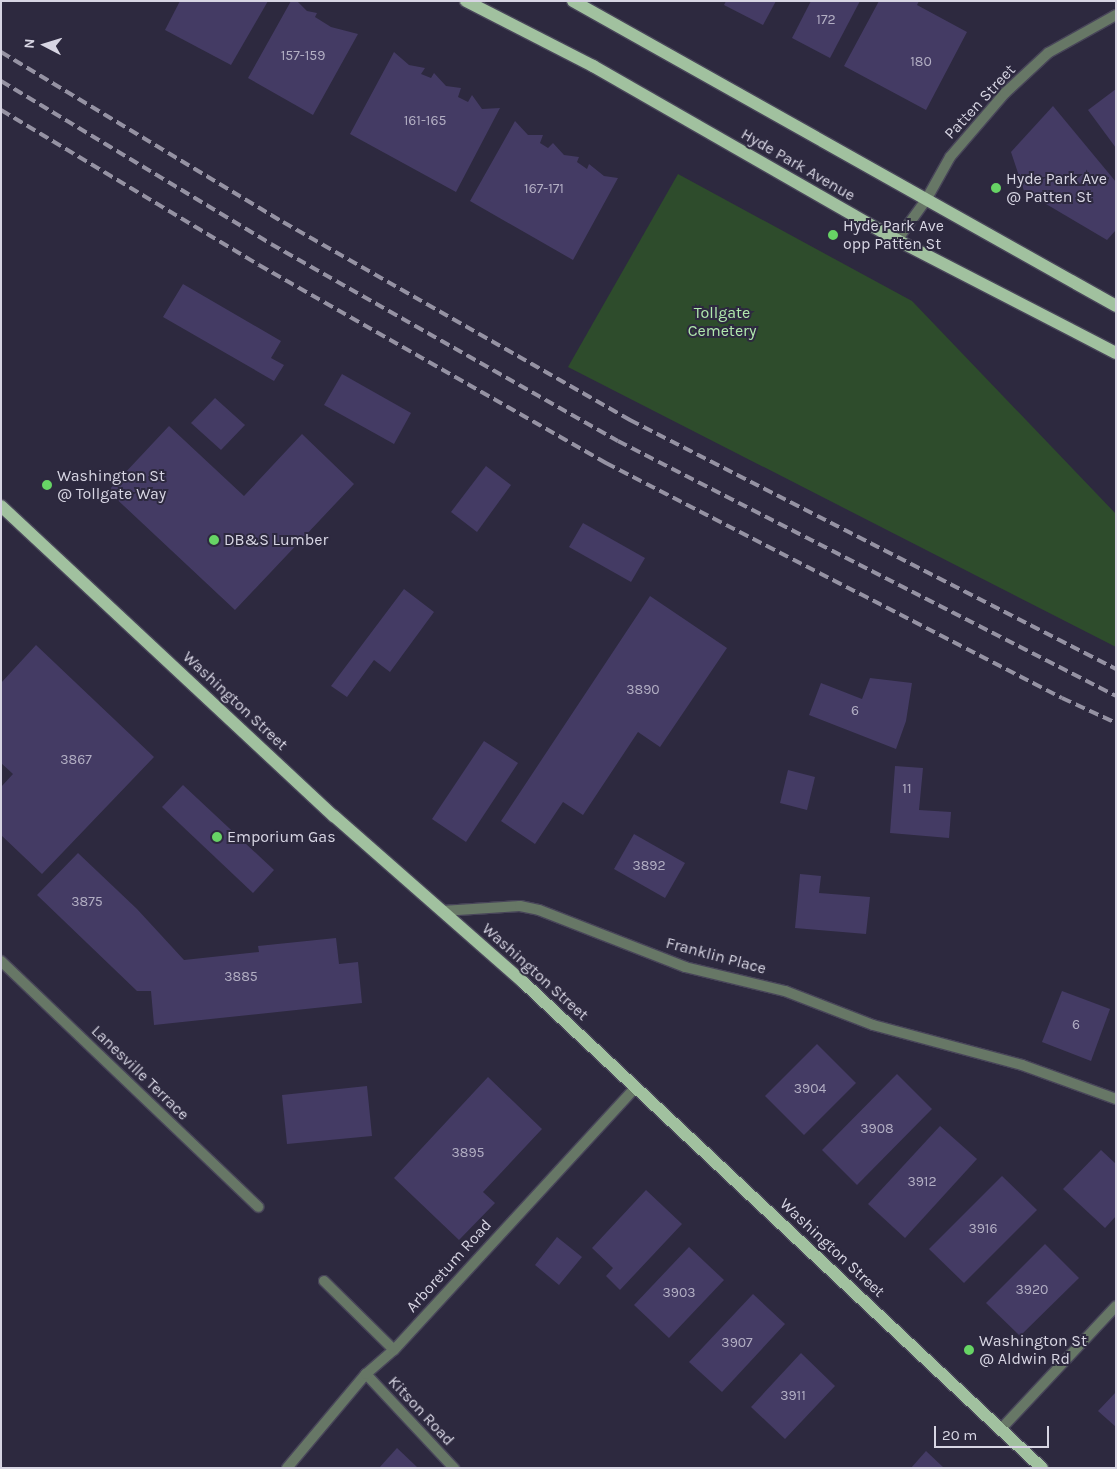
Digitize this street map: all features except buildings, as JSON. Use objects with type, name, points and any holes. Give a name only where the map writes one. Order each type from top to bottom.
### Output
[{"type":"main road","name":"Hyde Park Avenue","points":[[466,1],[593,66],[897,240],[1116,353]]},
{"type":"main road","name":"Hyde Park Avenue","points":[[573,1],[1116,306]]},
{"type":"main road","name":"Washington Street","points":[[1,507],[636,1087],[1042,1468]]},
{"type":"street","name":"Patten Street","points":[[897,240],[926,200],[950,156],[1005,93],[1048,53],[1116,15]]},
{"type":"street","name":"Franklin Place","points":[[442,911],[520,906],[539,910],[685,967],[785,991],[873,1025],[981,1053],[1116,1099]]},
{"type":"street","name":"Lanesville Terrace","points":[[1,961],[258,1207]]},
{"type":"street","name":"Arboretum Road","points":[[287,1468],[366,1374],[394,1350],[636,1087]]},
{"type":"street","points":[[324,1281],[394,1350]]},
{"type":"street","points":[[1001,1429],[1116,1306]]},
{"type":"street","name":"Kitson Road","points":[[366,1374],[454,1468]]},
{"type":"green space","name":"Tollgate Cemetery","points":[[678,174],[912,301],[1116,514],[1116,647],[568,367]]},
{"type":"railway","points":[[1,52],[283,222],[630,420],[1116,669]]},
{"type":"railway","points":[[1,81],[271,244],[618,441],[1116,696]]},
{"type":"railway","points":[[1,110],[259,265],[606,463],[1062,698],[1116,723]]},
{"type":"place","name":"Hyde Park Ave @ Patten St","points":[[996,188]]},
{"type":"place","name":"Hyde Park Ave opp Patten St","points":[[833,235]]},
{"type":"place","name":"Washington St @ Tollgate Way","points":[[47,485]]},
{"type":"place","name":"DB&S Lumber","points":[[214,540]]},
{"type":"place","name":"Emporium Gas","points":[[217,837]]},
{"type":"place","name":"Washington St @ Aldwin Rd","points":[[969,1350]]}]
